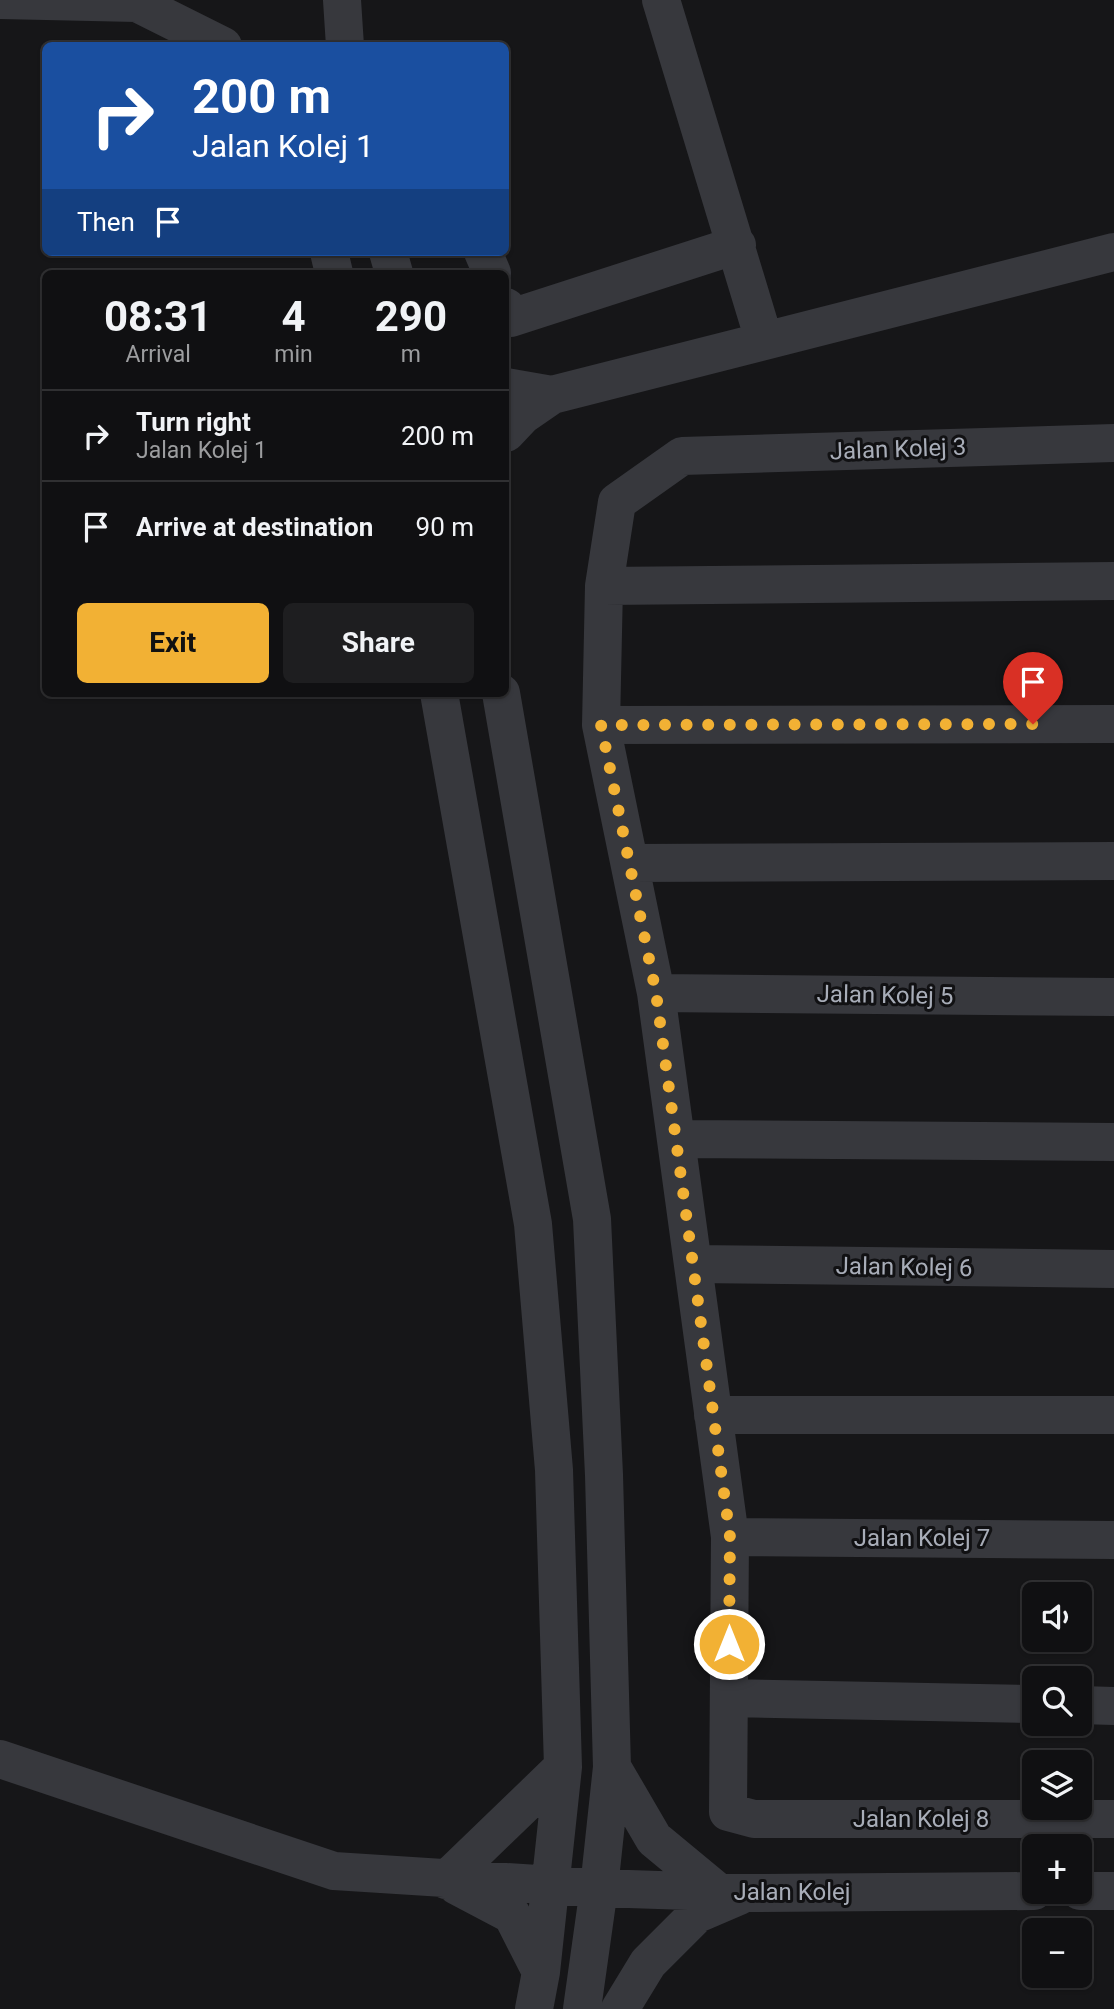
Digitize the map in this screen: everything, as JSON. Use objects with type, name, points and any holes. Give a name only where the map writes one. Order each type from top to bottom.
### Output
[{"type":"street","points":[[0,0],[137,4],[215,42]]},
{"type":"street","points":[[342,0],[345,42]]},
{"type":"street","points":[[661,0],[764,340]]},
{"type":"street","points":[[509,314],[511,318],[737,245]]},
{"type":"street","points":[[509,430],[523,415],[552,395],[1114,252]]},
{"type":"street","points":[[509,388],[552,395]]},
{"type":"street","name":"Jalan Kolej 3","points":[[604,586],[617,502],[682,456],[1114,443]]},
{"type":"street","points":[[1022,1704],[729,1698],[730,1537],[656,993],[601,725],[604,586],[1114,581]]},
{"type":"street","points":[[440,697],[533,1224],[554,1470],[563,1767],[537,1991]]},
{"type":"street","points":[[502,697],[592,1219],[604,1488],[612,1767],[582,2009]]},
{"type":"street","points":[[601,725],[1114,724]]},
{"type":"street","points":[[629,863],[1114,860]]},
{"type":"street","name":"Jalan Kolej 5","points":[[656,993],[1114,997]]},
{"type":"street","points":[[676,1139],[1114,1142]]},
{"type":"street","name":"Jalan Kolej 6","points":[[693,1264],[1114,1269]]},
{"type":"street","points":[[713,1415],[1114,1415]]},
{"type":"street","name":"Jalan Kolej 7","points":[[730,1537],[1114,1540]]},
{"type":"street","name":"Jalan Kolej 8","points":[[729,1698],[728,1812],[754,1819],[1114,1819]]},
{"type":"street","points":[[1092,1705],[1114,1706]]},
{"type":"street","name":"Jalan Kolej","points":[[0,1759],[334,1871],[446,1880],[733,1892],[1022,1891]]},
{"type":"street","points":[[537,1991],[512,1915],[446,1880],[563,1767]]},
{"type":"street","points":[[612,1767],[654,1839],[733,1892],[697,1914],[648,1963],[620,2009]]},
{"type":"street","points":[[1092,1891],[1114,1891]]},
{"type":"route","points":[[729,1644],[730,1537],[656,993],[601,725],[1033,724]]}]
